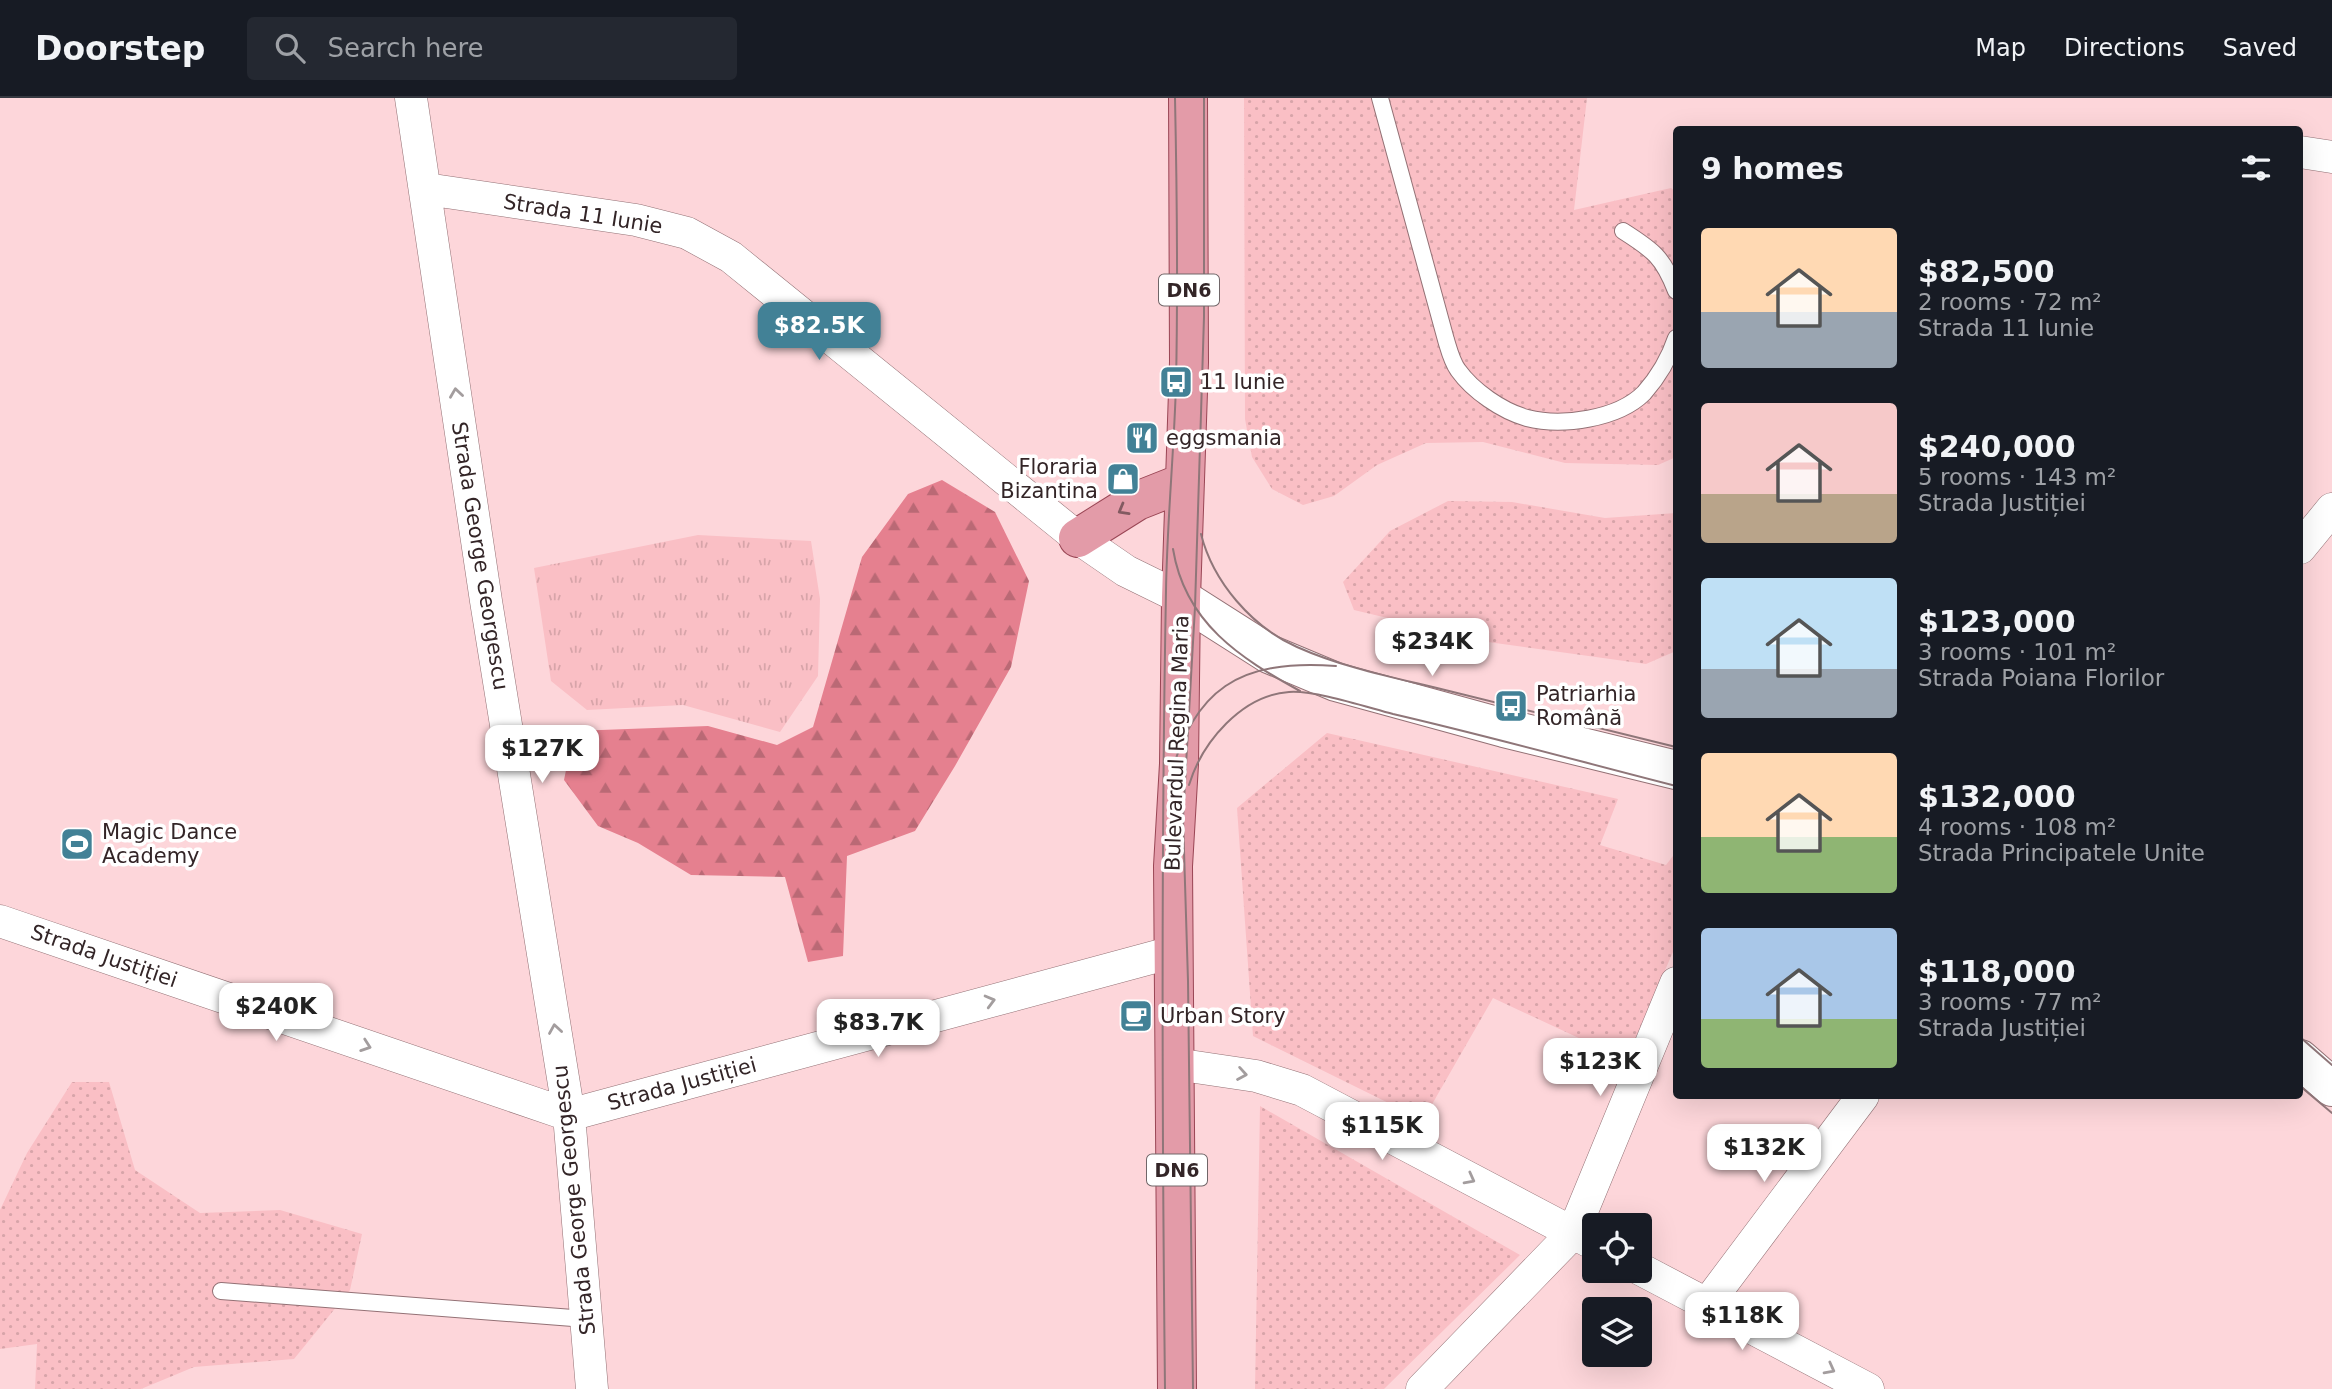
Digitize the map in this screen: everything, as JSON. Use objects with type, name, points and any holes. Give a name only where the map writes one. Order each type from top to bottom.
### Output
[{"type":"main road","name":"Bulevardul Regina Maria","points":[[1177,1389],[1173,866],[1179,764],[1189,348],[1188,98]]},
{"type":"main road","points":[[1079,538],[1137,501],[1185,481]]},
{"type":"street","name":"Strada George Georgescu","points":[[411,98],[486,601],[569,1115],[592,1389]]},
{"type":"street","points":[[2303,152],[2332,157]]},
{"type":"street","name":"Strada 11 Iunie","points":[[426,189],[636,220],[687,233],[731,257],[1079,538],[1126,571],[1181,598],[1269,653],[1336,682],[1504,728],[1673,768]]},
{"type":"street","points":[[2303,544],[2332,509]]},
{"type":"street","name":"Strada Justiției","points":[[0,921],[569,1115],[1173,952]]},
{"type":"street","points":[[1592,1213],[1673,991]]},
{"type":"street","points":[[2303,1062],[2332,1087]]},
{"type":"street","points":[[1175,1064],[1256,1076],[1302,1090],[1582,1238]]},
{"type":"street","points":[[1707,1304],[1861,1099]]},
{"type":"street","points":[[1422,1389],[1582,1240]]},
{"type":"street","points":[[1652,1275],[1868,1389]]},
{"type":"lane","points":[[1380,98],[1456,369],[1484,397],[1527,418],[1570,421],[1610,414],[1642,394],[1667,363],[1673,346]]},
{"type":"lane","points":[[1623,231],[1653,250],[1669,271],[1673,282]]},
{"type":"lane","points":[[220,1291],[586,1319]]},
{"type":"green space","points":[[1244,98],[1587,98],[1574,210],[1673,190],[1673,458],[1658,465],[1565,463],[1483,442],[1426,443],[1377,465],[1334,496],[1303,505],[1272,489],[1252,457],[1245,419]]},
{"type":"green space","points":[[942,480],[995,512],[1029,581],[1011,667],[915,831],[847,856],[843,956],[808,962],[785,877],[691,875],[638,843],[598,826],[564,780],[574,731],[708,726],[777,745],[813,727],[862,557],[908,494]]},
{"type":"green space","points":[[1448,501],[1512,502],[1605,518],[1673,513],[1673,652],[1646,664],[1488,642],[1354,610],[1343,582],[1390,531]]},
{"type":"green space","points":[[698,535],[811,541],[820,599],[818,676],[780,732],[683,705],[587,710],[551,681],[534,568]]},
{"type":"green space","points":[[1327,733],[1618,799],[1600,845],[1666,865],[1673,856],[1673,952],[1626,1060],[1493,998],[1423,1120],[1253,1036],[1237,808]]},
{"type":"green space","points":[[72,1082],[109,1082],[135,1170],[200,1213],[280,1210],[362,1234],[350,1290],[294,1359],[194,1367],[141,1389],[35,1389],[37,1344],[0,1349],[0,1210],[27,1153]]},
{"type":"green space","points":[[1260,1106],[1520,1255],[1384,1389],[1255,1389]]},
{"type":"tram line","points":[[1165,1389],[1163,790],[1167,565],[1177,348],[1175,98]]},
{"type":"tram line","points":[[1193,1389],[1188,981],[1183,818],[1195,607],[1204,317],[1204,98]]},
{"type":"tram line","points":[[1201,534],[1215,569],[1237,601],[1265,628],[1297,647],[1370,672],[1673,746]]},
{"type":"tram line","points":[[1173,549],[1179,575],[1189,598],[1218,635],[1257,665],[1300,691]]},
{"type":"tram line","points":[[1169,781],[1179,749],[1192,723],[1207,702],[1226,686],[1247,675],[1272,668],[1336,666]]},
{"type":"tram line","points":[[1189,785],[1214,737],[1240,711],[1272,695],[1300,692],[1341,700],[1673,785]]},
{"type":"tram line","points":[[2303,1040],[2332,1065]]},
{"type":"tram line","points":[[2303,1089],[2332,1113]]},
{"type":"place","name":"11 Iunie","points":[[1176,382]]},
{"type":"place","name":"eggsmania","points":[[1142,438]]},
{"type":"place","name":"Floraria Bizantina","points":[[1123,479]]},
{"type":"place","name":"Patriarhia Română","points":[[1511,706]]},
{"type":"place","name":"Magic Dance Academy","points":[[77,844]]},
{"type":"place","name":"Urban Story","points":[[1136,1016]]}]
